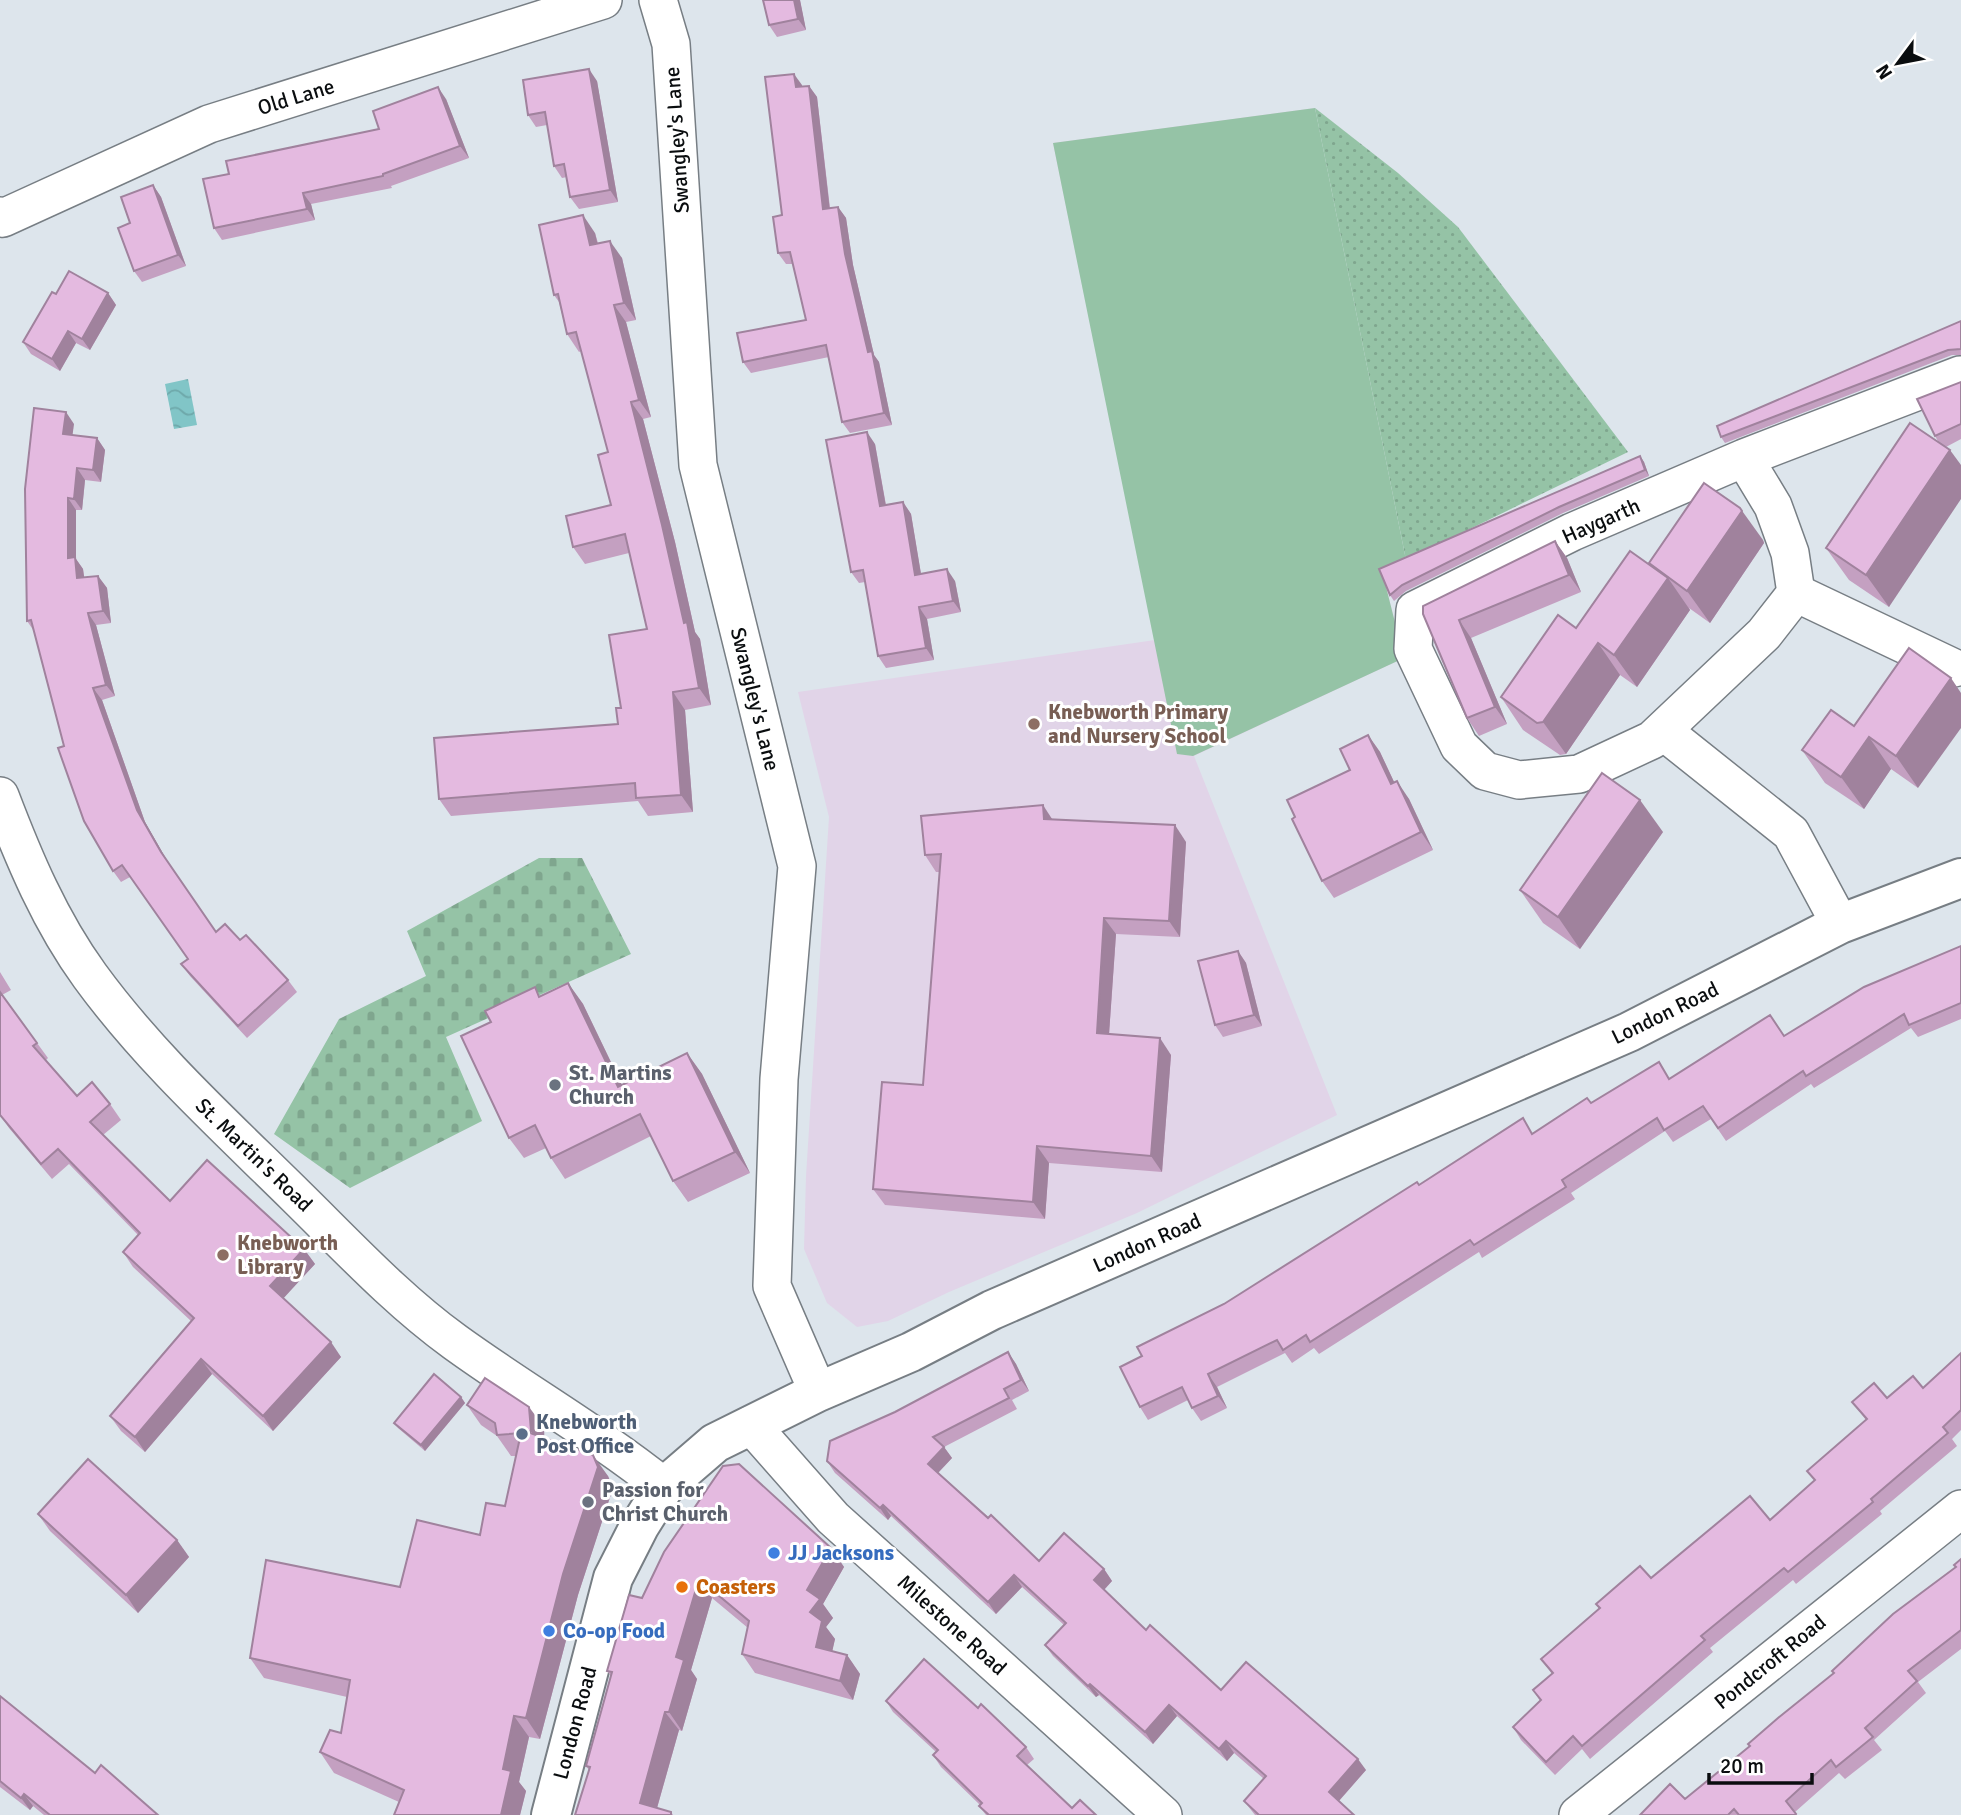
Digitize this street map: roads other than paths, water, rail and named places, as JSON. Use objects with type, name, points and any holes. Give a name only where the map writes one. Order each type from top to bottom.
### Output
[{"type":"main road","name":"London Road","points":[[551,1815],[613,1578],[640,1525],[664,1487],[715,1443],[818,1392],[911,1352],[992,1310],[1629,1032],[1840,923],[1961,878]]},
{"type":"street","name":"Old Lane","points":[[1,222],[209,124],[603,0]]},
{"type":"street","name":"Swangley's Lane","points":[[658,0],[671,44],[698,466],[796,866],[779,1079],[772,1286],[818,1392]]},
{"type":"street","points":[[1954,668],[1796,593],[1790,553],[1773,506],[1744,458],[1960,375]]},
{"type":"street","name":"Haygarth","points":[[1744,458],[1572,533],[1415,610],[1413,649],[1459,746],[1485,771],[1518,780],[1579,774],[1652,740],[1663,731],[1765,634],[1796,593]]},
{"type":"street","points":[[1663,731],[1791,833],[1840,923]]},
{"type":"street","name":"St. Martin's Road","points":[[0,796],[47,906],[88,974],[128,1026],[193,1095],[379,1278],[447,1335],[630,1460],[664,1487]]},
{"type":"street","name":"Milestone Road","points":[[751,1425],[833,1518],[1163,1815]]},
{"type":"street","name":"Pondcroft Road","points":[[1578,1815],[1961,1508]]},
{"type":"water","points":[[188,379],[197,425],[174,429],[165,384]]},
{"type":"place","name":"Knebworth Primary and Nursery School","points":[[1034,724]]},
{"type":"place","name":"St. Martins Church","points":[[555,1085]]},
{"type":"place","name":"Knebworth Library","points":[[223,1255]]},
{"type":"place","name":"Knebworth Post Office","points":[[522,1434]]},
{"type":"place","name":"Passion for Christ Church","points":[[588,1502]]},
{"type":"place","name":"JJ Jacksons","points":[[774,1553]]},
{"type":"place","name":"Coasters","points":[[682,1587]]},
{"type":"place","name":"Co-op Food","points":[[549,1631]]}]
